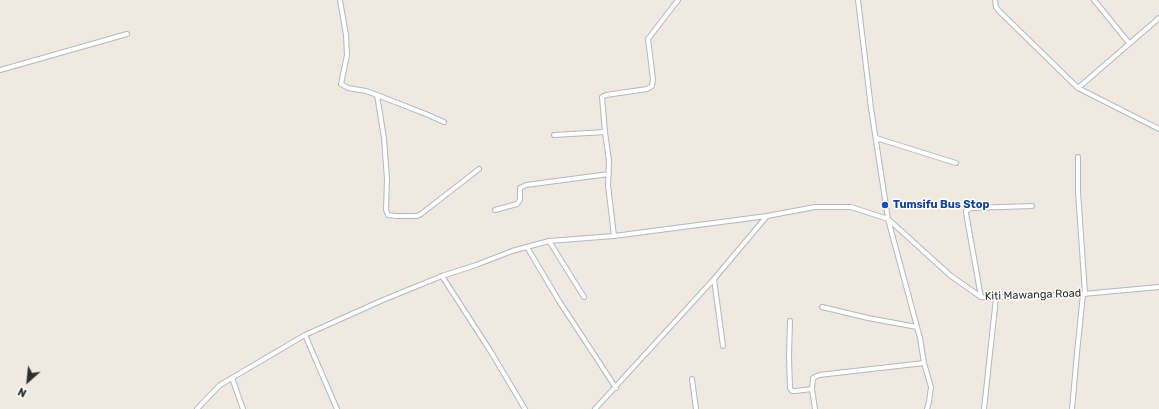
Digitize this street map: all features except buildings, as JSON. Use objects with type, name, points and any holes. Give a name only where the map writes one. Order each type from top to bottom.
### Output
[{"type":"street","points":[[340,0],[346,35],[347,55],[341,84],[348,88],[366,91],[377,95],[444,122]]},
{"type":"street","points":[[614,236],[608,185],[608,151],[602,97],[606,95],[647,89],[652,86],[653,79],[648,39],[678,0]]},
{"type":"street","points":[[858,0],[888,219],[920,338],[930,387],[927,409]]},
{"type":"street","points":[[995,0],[996,7],[999,12],[1078,88],[1159,129]]},
{"type":"street","points":[[1094,0],[1129,43]]},
{"type":"street","points":[[1078,88],[1159,18]]},
{"type":"street","points":[[0,70],[127,34]]},
{"type":"street","points":[[377,95],[384,138],[387,180],[386,210],[388,215],[417,216],[421,214],[479,169]]},
{"type":"street","points":[[554,135],[605,132]]},
{"type":"street","points":[[876,138],[956,162]]},
{"type":"street","points":[[1072,409],[1084,293],[1078,192],[1078,157]]},
{"type":"street","points":[[495,210],[517,204],[520,200],[520,188],[526,185],[609,174]]},
{"type":"street","points":[[981,297],[966,211],[971,208],[1032,206]]},
{"type":"street","points":[[197,409],[220,385],[305,335],[383,300],[442,276],[512,251],[549,241],[614,236],[768,216],[815,207],[851,207],[888,219]]},
{"type":"street","points":[[596,409],[714,279],[768,216]]},
{"type":"street","name":"Kiti Mawanga Road","points":[[888,219],[951,276],[981,297],[996,298],[1002,296],[1084,293],[1159,286]]},
{"type":"street","points":[[549,241],[584,297]]},
{"type":"street","points":[[527,247],[559,301],[616,388]]},
{"type":"street","points":[[442,276],[525,409]]},
{"type":"street","points":[[714,279],[723,346]]},
{"type":"street","points":[[984,409],[996,298]]},
{"type":"street","points":[[822,307],[868,318],[917,327]]},
{"type":"street","points":[[790,321],[790,388],[792,391],[812,389]]},
{"type":"street","points":[[305,335],[337,409]]},
{"type":"street","points":[[815,409],[812,389],[813,378],[819,375],[924,363]]},
{"type":"street","points":[[232,378],[243,409]]},
{"type":"street","points":[[692,379],[696,409]]},
{"type":"place","name":"Tumsifu Bus Stop","points":[[885,205]]}]
